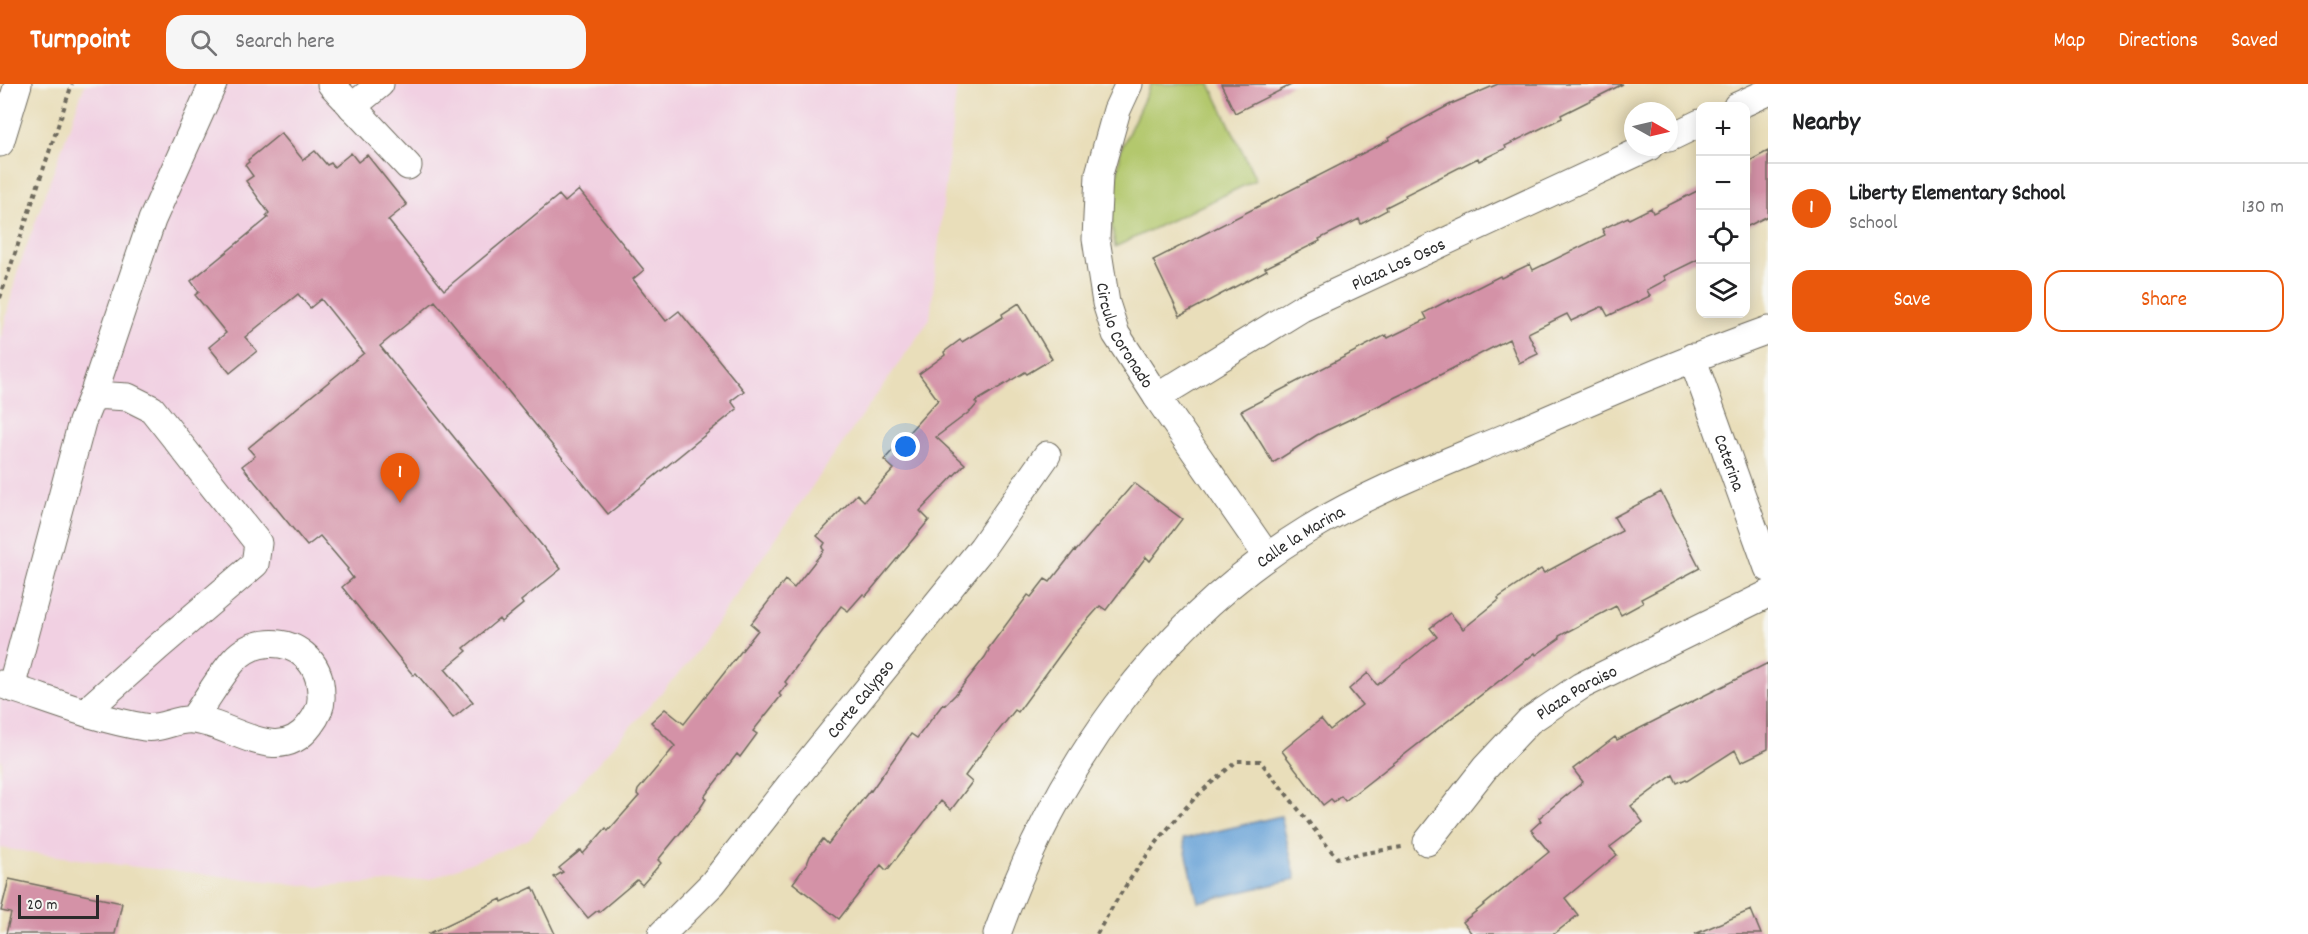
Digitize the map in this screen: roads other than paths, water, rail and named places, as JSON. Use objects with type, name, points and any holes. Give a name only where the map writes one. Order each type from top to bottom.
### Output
[{"type":"street","points":[[0,143],[18,84]]},
{"type":"street","points":[[193,720],[234,660],[247,650],[261,644],[277,643],[292,647],[305,656],[315,668],[321,683],[322,699],[317,716],[306,730],[292,740],[275,744],[258,742],[193,720],[147,728],[85,712],[6,686],[82,422],[152,220],[213,84]]},
{"type":"street","points":[[330,84],[408,166]]},
{"type":"street","points":[[352,107],[380,84]]},
{"type":"street","name":"Circulo Coronado","points":[[1129,84],[1117,110],[1099,174],[1096,239],[1106,303],[1116,334],[1157,398],[1267,556]]},
{"type":"street","points":[[1746,102],[1768,92]]},
{"type":"street","points":[[1678,134],[1696,125]]},
{"type":"street","name":"Plaza Los Osos","points":[[1157,398],[1302,308],[1630,156]]},
{"type":"street","name":"Calle la Marina","points":[[997,934],[1013,889],[1039,831],[1086,748],[1151,664],[1226,589],[1267,556],[1307,530],[1368,496],[1692,357],[1768,330]]},
{"type":"street","name":"Caterina","points":[[1692,357],[1768,568]]},
{"type":"street","points":[[85,712],[255,564],[258,543],[152,409],[128,397],[93,395]]},
{"type":"street","name":"Corte Calypso","points":[[662,934],[713,883],[982,548],[1047,455]]},
{"type":"street","name":"Plaza Paraiso","points":[[1426,842],[1485,768],[1529,721],[1581,686],[1768,594]]},
{"type":"water","points":[[1281,816],[1296,879],[1198,902],[1183,839]]},
{"type":"place","name":"Liberty Elementary School","points":[[400,503]]}]
